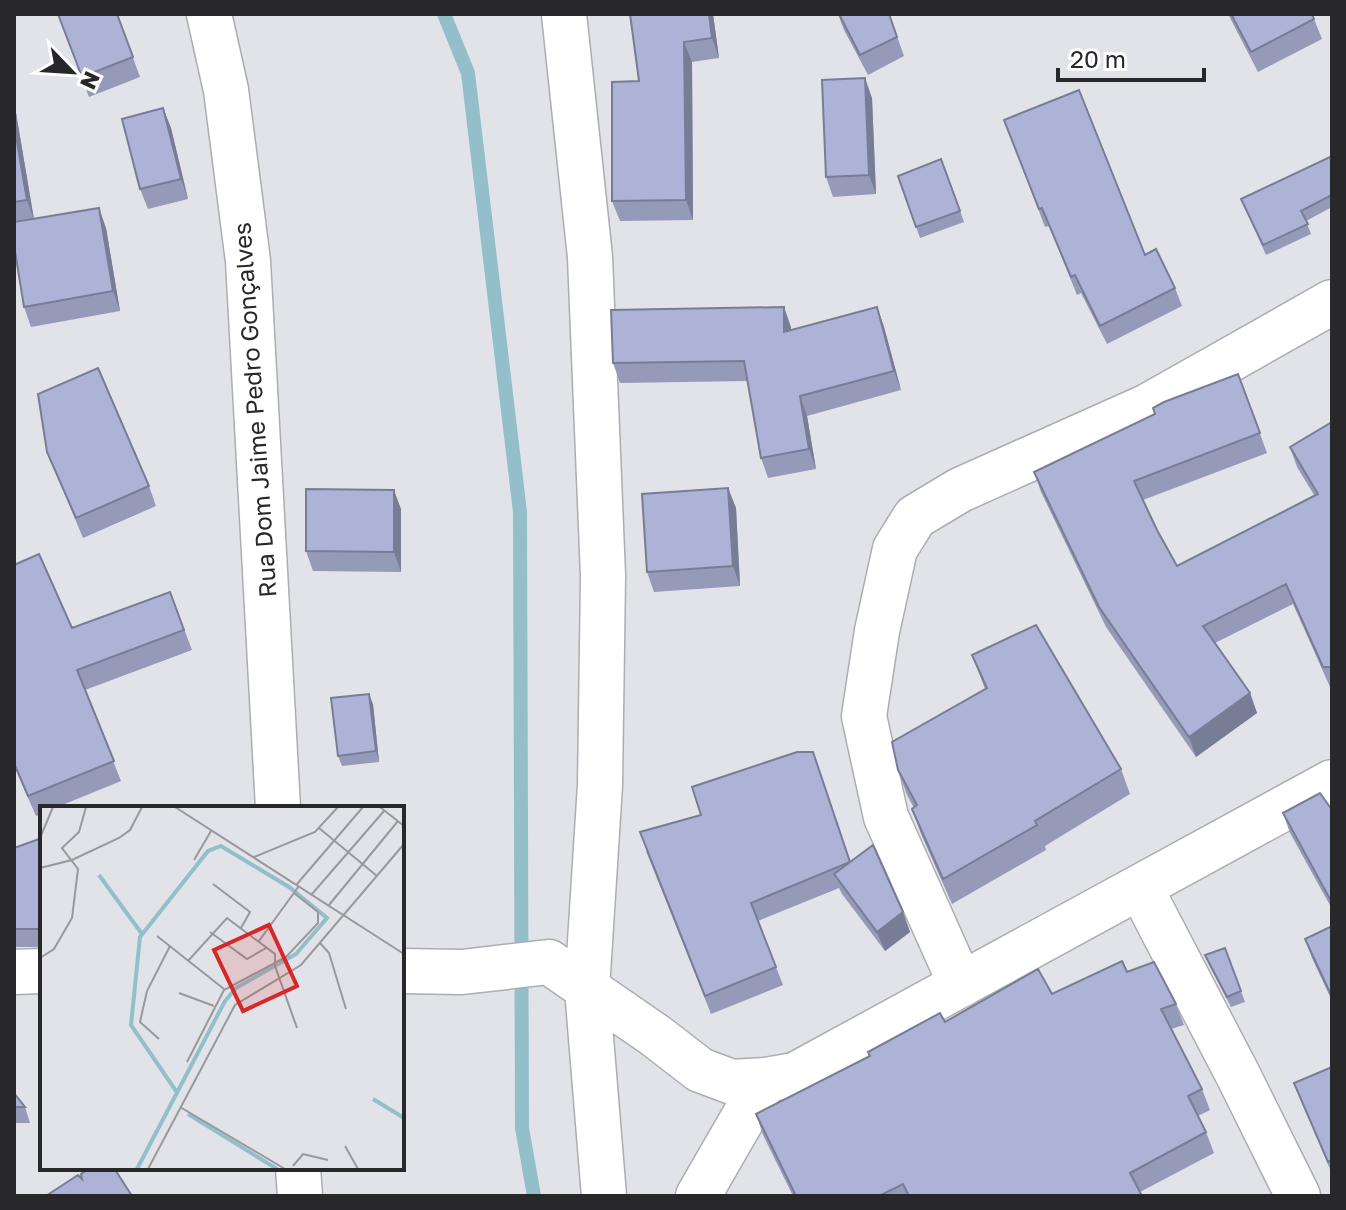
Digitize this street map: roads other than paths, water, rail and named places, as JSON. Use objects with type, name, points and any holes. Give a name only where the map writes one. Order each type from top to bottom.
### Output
[{"type":"street","name":"Rua Dom Jaime Pedro Gonçalves","points":[[209,14],[226,90],[248,261],[278,806]]},
{"type":"street","points":[[564,14],[590,257],[603,576],[600,785],[587,989],[604,1196]]},
{"type":"street","points":[[961,985],[886,817],[864,716],[877,631],[895,549],[915,517],[960,490],[1148,406],[1332,302]]},
{"type":"street","points":[[404,971],[462,972],[549,962],[700,1070],[732,1082],[795,1075],[1332,782]]},
{"type":"street","points":[[1140,887],[1298,1196]]},
{"type":"street","points":[[14,972],[40,971]]},
{"type":"street","points":[[698,1196],[765,1080]]},
{"type":"street","points":[[298,1170],[300,1196]]},
{"type":"waterway","points":[[444,14],[468,73],[520,512],[522,1128],[534,1196]]}]
